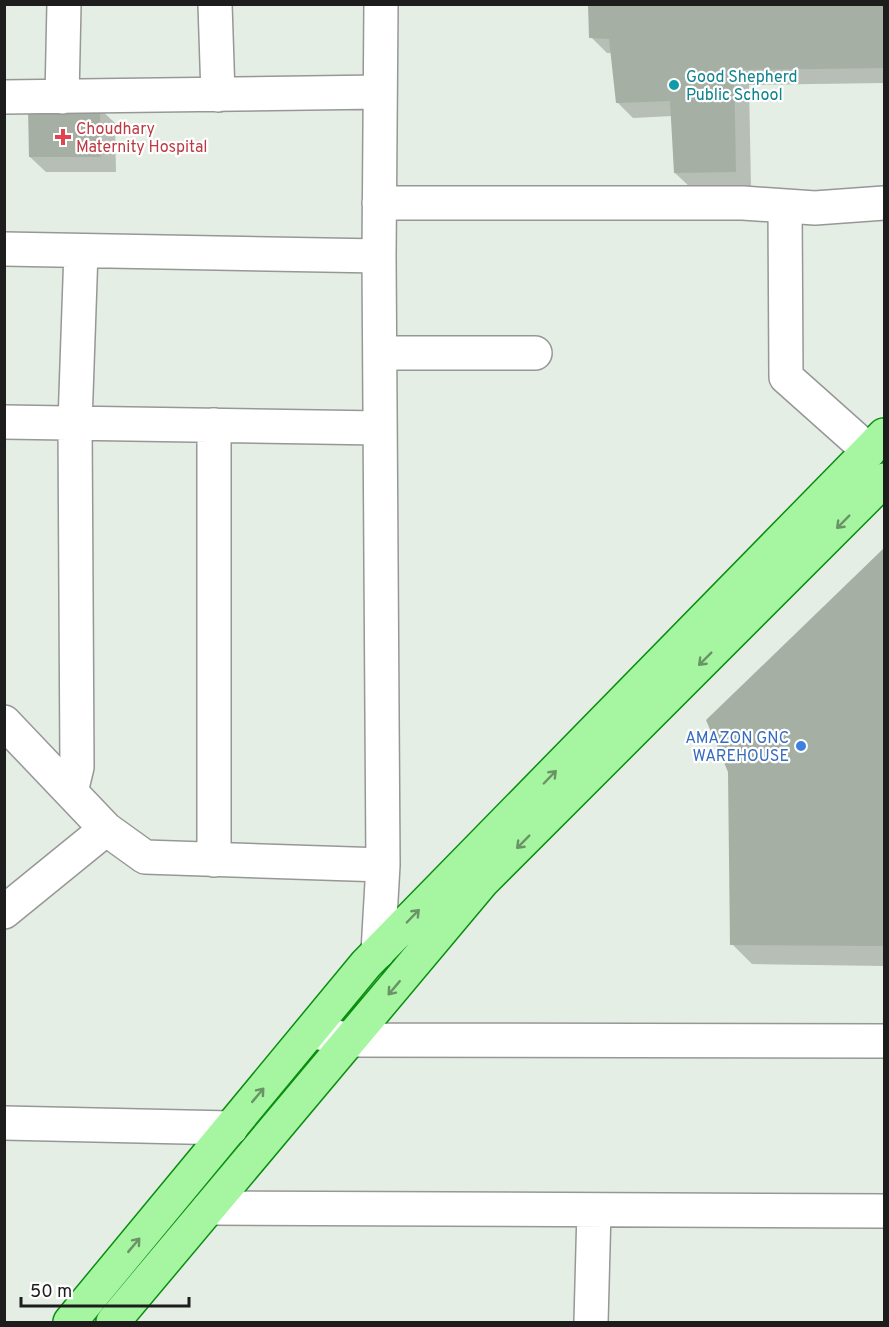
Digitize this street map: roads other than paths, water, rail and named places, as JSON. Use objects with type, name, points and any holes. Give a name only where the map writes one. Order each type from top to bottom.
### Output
[{"type":"main road","points":[[70,1323],[378,952],[877,443]]},
{"type":"main road","points":[[113,1323],[483,881],[885,480]]},
{"type":"street","points":[[62,97],[64,4]]},
{"type":"street","points":[[215,4],[218,95]]},
{"type":"street","points":[[378,952],[383,866],[379,256],[381,4]]},
{"type":"street","points":[[4,97],[380,92]]},
{"type":"street","points":[[380,203],[743,203],[815,208],[885,203]]},
{"type":"street","points":[[785,206],[786,377],[877,443]]},
{"type":"street","points":[[4,249],[379,256]]},
{"type":"street","points":[[71,792],[77,767],[75,423],[81,250]]},
{"type":"street","points":[[380,353],[535,353]]},
{"type":"street","points":[[4,422],[380,428]]},
{"type":"street","points":[[214,425],[214,860]]},
{"type":"street","points":[[4,722],[106,829],[145,857],[383,866]]},
{"type":"street","points":[[4,912],[106,829]]},
{"type":"street","points":[[311,1031],[350,1040],[885,1041]]},
{"type":"street","points":[[4,1123],[231,1128]]},
{"type":"street","points":[[209,1208],[885,1211]]},
{"type":"street","points":[[591,1323],[594,1210]]},
{"type":"place","name":"Good Shepherd Public School","points":[[674,85]]},
{"type":"place","name":"Choudhary Maternity Hospital","points":[[63,137]]},
{"type":"place","name":"AMAZON GNC WAREHOUSE","points":[[801,746]]}]
